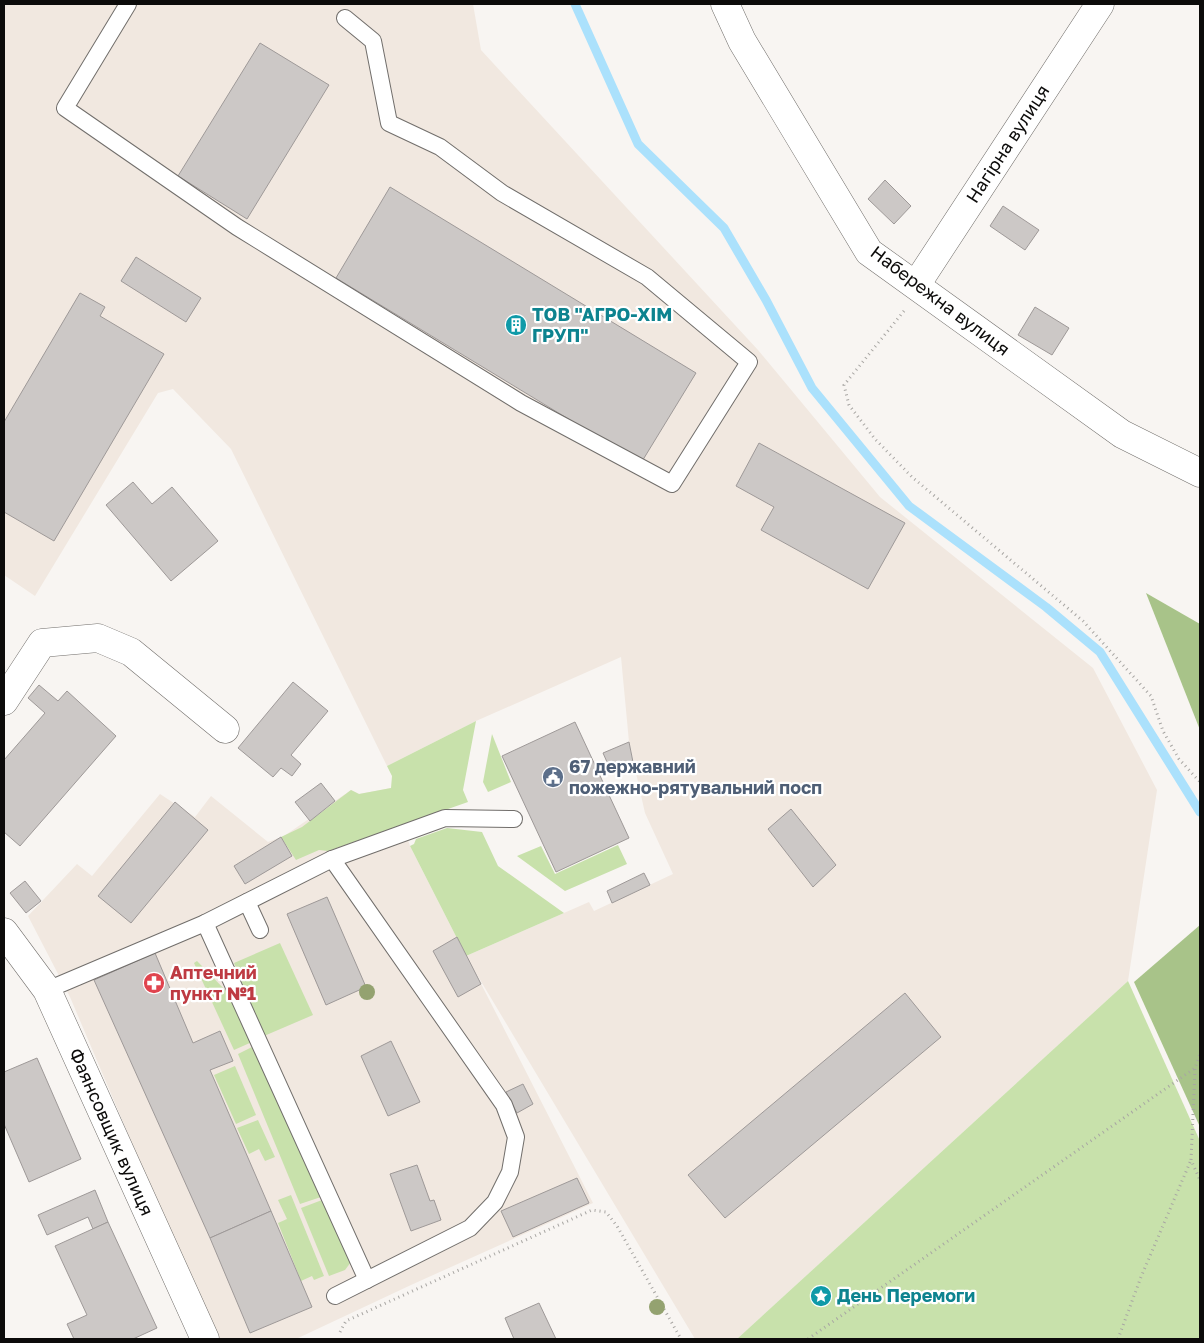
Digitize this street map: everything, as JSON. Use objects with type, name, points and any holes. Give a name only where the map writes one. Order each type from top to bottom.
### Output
[{"type":"street","name":"Набережна вулиця","points":[[725,4],[742,41],[869,252],[1122,434],[1200,473]]},
{"type":"street","name":"Нагірна вулиця","points":[[916,285],[1100,4]]},
{"type":"street","points":[[4,701],[42,643],[98,638],[131,652],[224,729]]},
{"type":"street","name":"Фаянсовщик вулиця","points":[[4,932],[47,990],[205,1339]]},
{"type":"lane","points":[[128,4],[65,108],[270,248],[521,403],[672,484],[749,362],[647,277],[502,193],[440,147],[389,123],[373,41],[345,18]]},
{"type":"lane","points":[[47,990],[205,922],[332,860],[445,818],[514,820]]},
{"type":"lane","points":[[332,860],[504,1105],[516,1137],[510,1172],[495,1202],[470,1228],[335,1296]]},
{"type":"lane","points":[[247,902],[260,930]]},
{"type":"lane","points":[[205,922],[367,1280]]},
{"type":"path","points":[[916,285],[906,308],[844,385],[849,405],[875,440],[912,477],[1083,621],[1151,696],[1163,731],[1179,759],[1200,782]]},
{"type":"path","points":[[1118,1339],[1141,1277],[1191,1160],[1195,1068],[1200,1054]]},
{"type":"path","points":[[808,1339],[1195,1068]]},
{"type":"path","points":[[1191,1160],[1200,1180]]},
{"type":"path","points":[[340,1332],[346,1321],[592,1210],[606,1212],[617,1226],[681,1339]]},
{"type":"shaded area","points":[[4,4],[473,4],[481,50],[758,350],[880,497],[1093,668],[1157,790],[1128,981],[737,1339],[695,1339],[473,968],[593,1203],[296,1339],[215,1339],[70,997],[28,916],[77,864],[92,876],[160,794],[195,817],[211,796],[268,842],[284,836],[351,790],[359,794],[391,788],[410,846],[466,956],[589,902],[594,911],[673,874],[645,813],[629,742],[621,657],[476,721],[387,766],[231,449],[173,389],[158,393],[35,596],[4,575]]},
{"type":"green space","points":[[1146,593],[1200,624],[1200,730]]},
{"type":"green space","points":[[476,721],[463,790],[468,802],[328,851],[319,850],[296,860],[281,837],[302,827],[351,790],[359,794],[391,788],[392,776],[387,766]]},
{"type":"green space","points":[[492,734],[511,782],[488,792],[483,782]]},
{"type":"green space","points":[[447,828],[482,832],[498,866],[564,913],[466,956],[410,846],[414,844],[416,839]]},
{"type":"green space","points":[[618,845],[627,864],[565,891],[517,856],[541,846],[555,874]]},
{"type":"green space","points":[[1200,925],[1200,1127],[1134,982]]},
{"type":"green space","points":[[280,943],[313,1015],[264,1036],[234,963]]},
{"type":"green space","points":[[197,961],[228,993],[252,1042],[234,1050],[194,963]]},
{"type":"green space","points":[[1128,981],[1200,1141],[1200,1339],[737,1339]]},
{"type":"green space","points":[[254,1046],[321,1197],[300,1204],[238,1054]]},
{"type":"green space","points":[[235,1066],[256,1115],[236,1124],[214,1075]]},
{"type":"green space","points":[[258,1120],[275,1157],[265,1161],[259,1149],[249,1154],[237,1128]]},
{"type":"green space","points":[[291,1195],[324,1276],[314,1280],[312,1276],[301,1281],[278,1223],[287,1219],[278,1200]]},
{"type":"green space","points":[[322,1200],[351,1262],[345,1270],[329,1276],[301,1208]]},
{"type":"building","points":[[260,43],[329,85],[247,219],[178,176]]},
{"type":"building","points":[[885,180],[911,206],[894,224],[868,199]]},
{"type":"building","name":"ТОВ \"АГРО-ХІМ ГРУП\"","points":[[390,187],[696,373],[641,463],[336,278]]},
{"type":"building","points":[[1003,206],[1039,230],[1025,250],[990,226]]},
{"type":"building","points":[[136,257],[201,298],[186,322],[121,281]]},
{"type":"building","points":[[80,293],[105,307],[100,316],[164,354],[54,541],[4,512],[4,422]]},
{"type":"building","points":[[1035,307],[1069,328],[1052,355],[1018,335]]},
{"type":"building","points":[[759,443],[905,523],[868,589],[761,530],[774,507],[736,486]]},
{"type":"building","points":[[133,482],[152,504],[172,487],[218,541],[171,581],[106,505]]},
{"type":"building","points":[[293,682],[328,711],[291,755],[301,764],[292,776],[281,768],[273,777],[238,748]]},
{"type":"building","points":[[39,685],[58,701],[67,691],[116,736],[20,846],[4,832],[4,760],[45,713],[28,698]]},
{"type":"building","points":[[575,722],[629,838],[556,872],[502,756]]},
{"type":"building","points":[[629,742],[633,762],[611,771],[603,753]]},
{"type":"building","points":[[321,783],[335,801],[310,821],[295,802]]},
{"type":"building","points":[[175,802],[208,830],[131,923],[98,896]]},
{"type":"building","points":[[791,809],[836,865],[813,887],[768,829]]},
{"type":"building","points":[[281,837],[292,856],[245,884],[234,866]]},
{"type":"building","points":[[644,873],[650,885],[612,903],[607,891]]},
{"type":"building","points":[[25,881],[41,901],[26,913],[10,893]]},
{"type":"building","points":[[327,897],[366,987],[326,1005],[287,914]]},
{"type":"building","points":[[457,937],[481,984],[458,997],[433,951]]},
{"type":"building","points":[[155,953],[193,1043],[220,1031],[233,1061],[210,1070],[271,1211],[210,1238],[94,980]]},
{"type":"building","points":[[905,993],[941,1037],[725,1218],[688,1175]]},
{"type":"building","points":[[391,1041],[420,1102],[388,1116],[361,1056]]},
{"type":"building","points":[[37,1058],[81,1159],[29,1182],[4,1124],[4,1072]]},
{"type":"building","points":[[523,1084],[533,1104],[517,1113],[506,1092]]},
{"type":"building","points":[[417,1165],[430,1201],[434,1200],[441,1220],[411,1231],[390,1174]]},
{"type":"building","points":[[577,1178],[589,1203],[513,1237],[501,1211]]},
{"type":"building","points":[[95,1190],[108,1222],[93,1229],[88,1217],[47,1235],[38,1215]]},
{"type":"building","points":[[271,1211],[312,1307],[250,1333],[210,1238]]},
{"type":"building","points":[[108,1222],[157,1328],[133,1339],[74,1339],[67,1324],[87,1315],[55,1246]]},
{"type":"building","points":[[539,1303],[556,1339],[514,1339],[505,1318]]},
{"type":"waterway","points":[[575,4],[638,144],[724,228],[766,300],[812,388],[909,506],[1046,607],[1100,652],[1200,812]]},
{"type":"place","name":"ТОВ \"АГРО-ХІМ ГРУП\"","points":[[516,325]]},
{"type":"place","name":"67 державний пожежно-рятувальний посп","points":[[553,777]]},
{"type":"place","name":"Аптечний пункт №1","points":[[154,983]]},
{"type":"place","name":"День Перемоги","points":[[821,1296]]}]
